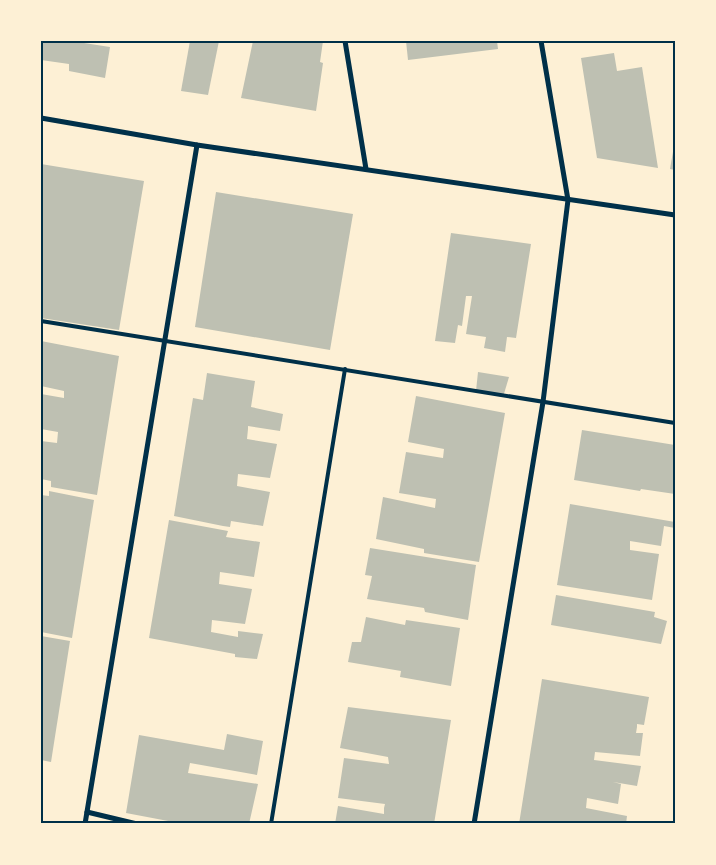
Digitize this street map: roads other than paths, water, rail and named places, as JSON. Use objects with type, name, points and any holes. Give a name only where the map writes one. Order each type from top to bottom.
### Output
[{"type":"street","points":[[344,41],[366,169]]},
{"type":"street","points":[[474,824],[543,402],[568,200],[541,41]]},
{"type":"street","points":[[41,118],[197,145],[675,215]]},
{"type":"street","points":[[85,824],[197,145]]},
{"type":"street","points":[[87,812],[136,824]]},
{"type":"lane","points":[[41,321],[675,423]]},
{"type":"lane","points":[[271,824],[345,369]]}]
